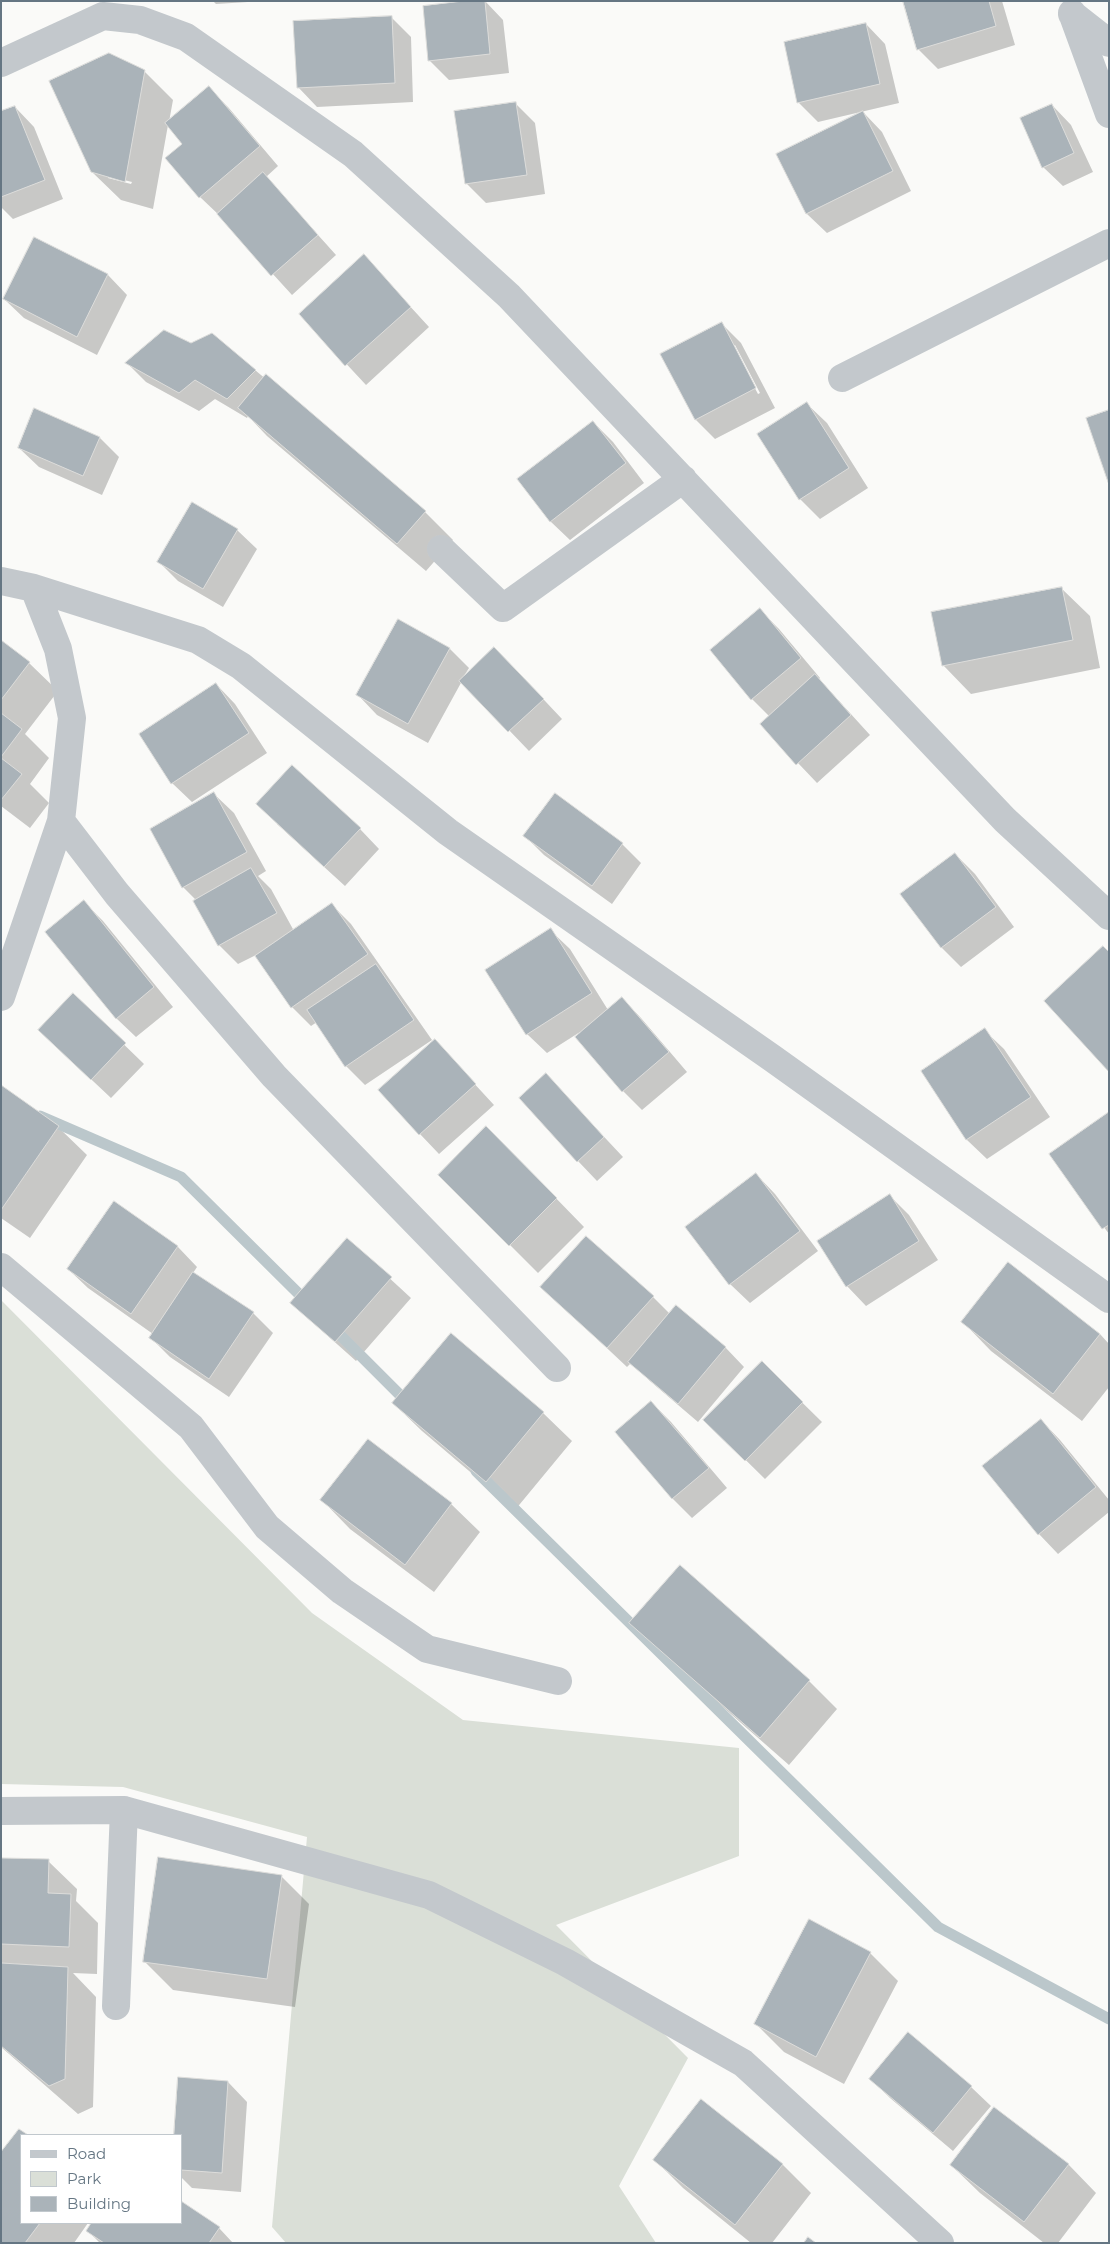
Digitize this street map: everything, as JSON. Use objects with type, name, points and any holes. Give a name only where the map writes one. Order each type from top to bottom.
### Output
[{"type":"street","points":[[1065,7],[1109,43]]},
{"type":"street","points":[[1065,7],[1109,114]]},
{"type":"street","points":[[1,63],[101,9],[140,20],[186,37],[353,154],[509,296],[1005,820],[1109,916]]},
{"type":"street","points":[[842,378],[1109,243]]},
{"type":"street","points":[[441,549],[503,608],[683,479]]},
{"type":"street","points":[[1,581],[34,588],[198,640],[241,666],[448,832],[772,1058],[1109,1299]]},
{"type":"street","points":[[1,997],[61,821],[72,718],[58,649],[34,588]]},
{"type":"street","points":[[61,821],[117,894],[274,1076],[557,1368]]},
{"type":"street","points":[[1,1267],[191,1427],[267,1527],[342,1591],[427,1649],[558,1681]]},
{"type":"street","points":[[1,1811],[124,1810],[429,1894],[565,1962],[743,2063],[940,2243]]},
{"type":"street","points":[[116,2006],[124,1810]]},
{"type":"green space","points":[[1,1300],[312,1613],[463,1720],[739,1748],[739,1856],[556,1925],[688,2058],[619,2186],[656,2243],[286,2243],[272,2227],[307,1837],[123,1787],[1,1784]]},
{"type":"building","points":[[464,1],[485,1],[490,54],[428,61],[423,6]]},
{"type":"building","points":[[903,1],[989,1],[996,26],[917,50]]},
{"type":"building","points":[[392,16],[395,83],[297,88],[293,21]]},
{"type":"building","points":[[866,23],[880,84],[797,103],[784,42]]},
{"type":"building","points":[[109,53],[145,70],[125,182],[91,172],[49,81]]},
{"type":"building","points":[[209,86],[260,146],[199,198],[165,158],[182,144],[165,123]]},
{"type":"building","points":[[516,102],[527,175],[465,184],[454,111]]},
{"type":"building","points":[[1052,104],[1074,153],[1042,168],[1020,118]]},
{"type":"building","points":[[15,106],[45,180],[1,197],[1,111]]},
{"type":"building","points":[[863,111],[893,171],[806,214],[776,154]]},
{"type":"building","points":[[263,172],[318,235],[271,276],[217,214]]},
{"type":"building","points":[[34,237],[108,274],[77,337],[3,299]]},
{"type":"building","points":[[364,254],[411,307],[345,366],[299,314]]},
{"type":"building","points":[[722,322],[756,388],[695,420],[660,354]]},
{"type":"building","points":[[164,330],[191,343],[212,333],[256,370],[227,399],[195,380],[179,393],[125,363]]},
{"type":"building","points":[[266,374],[426,511],[397,544],[238,408]]},
{"type":"building","points":[[807,402],[849,468],[799,500],[757,434]]},
{"type":"building","points":[[34,408],[100,437],[83,476],[18,448]]},
{"type":"building","points":[[1109,410],[1109,485],[1086,418]]},
{"type":"building","points":[[593,421],[626,463],[550,522],[517,479]]},
{"type":"building","points":[[192,502],[238,529],[203,589],[157,562]]},
{"type":"building","points":[[1062,587],[1073,640],[942,666],[931,612]]},
{"type":"building","points":[[760,608],[801,658],[751,700],[710,650]]},
{"type":"building","points":[[398,619],[450,648],[408,724],[356,695]]},
{"type":"building","points":[[1,640],[30,662],[1,700]]},
{"type":"building","points":[[494,647],[544,699],[508,732],[459,681]]},
{"type":"building","points":[[815,674],[851,715],[796,765],[760,724]]},
{"type":"building","points":[[216,683],[249,733],[171,784],[139,734]]},
{"type":"building","points":[[1,713],[22,729],[1,757]]},
{"type":"building","points":[[1,758],[22,774],[1,800]]},
{"type":"building","points":[[292,765],[361,828],[324,867],[256,804]]},
{"type":"building","points":[[214,792],[247,852],[182,888],[150,829]]},
{"type":"building","points":[[555,793],[623,843],[592,886],[523,836]]},
{"type":"building","points":[[955,853],[996,907],[941,948],[900,894]]},
{"type":"building","points":[[251,868],[277,913],[218,946],[193,901]]},
{"type":"building","points":[[84,900],[154,987],[116,1019],[45,932]]},
{"type":"building","points":[[332,903],[368,954],[291,1008],[255,956]]},
{"type":"building","points":[[551,928],[592,993],[526,1035],[485,970]]},
{"type":"building","points":[[1103,946],[1109,952],[1109,1072],[1044,1001]]},
{"type":"building","points":[[376,964],[414,1020],[345,1067],[307,1010]]},
{"type":"building","points":[[73,993],[126,1043],[91,1080],[38,1030]]},
{"type":"building","points":[[622,997],[669,1052],[622,1092],[575,1037]]},
{"type":"building","points":[[985,1028],[1031,1097],[966,1140],[921,1071]]},
{"type":"building","points":[[435,1039],[476,1084],[419,1135],[378,1090]]},
{"type":"building","points":[[546,1073],[604,1137],[577,1162],[519,1098]]},
{"type":"building","points":[[1,1085],[59,1126],[1,1210]]},
{"type":"building","points":[[1109,1112],[1109,1225],[1102,1229],[1049,1154]]},
{"type":"building","points":[[486,1126],[557,1198],[509,1246],[438,1175]]},
{"type":"building","points":[[756,1173],[800,1231],[729,1285],[685,1227]]},
{"type":"building","points":[[890,1194],[919,1241],[846,1287],[817,1241]]},
{"type":"building","points":[[114,1201],[178,1246],[131,1314],[67,1269]]},
{"type":"building","points":[[586,1236],[654,1296],[607,1348],[540,1287]]},
{"type":"building","points":[[347,1238],[392,1277],[335,1342],[290,1303]]},
{"type":"building","points":[[1008,1262],[1100,1334],[1053,1394],[961,1322]]},
{"type":"building","points":[[193,1272],[254,1312],[209,1379],[149,1338]]},
{"type":"building","points":[[676,1305],[726,1347],[678,1404],[628,1362]]},
{"type":"building","points":[[451,1333],[544,1412],[486,1482],[392,1403]]},
{"type":"building","points":[[762,1361],[803,1402],[745,1461],[703,1420]]},
{"type":"building","points":[[651,1401],[709,1468],[672,1499],[615,1432]]},
{"type":"building","points":[[1041,1419],[1096,1487],[1038,1535],[982,1466]]},
{"type":"building","points":[[368,1439],[452,1503],[405,1565],[320,1500]]},
{"type":"building","points":[[680,1565],[810,1680],[760,1738],[629,1623]]},
{"type":"building","points":[[158,1857],[282,1875],[267,1979],[143,1962]]},
{"type":"building","points":[[1,1858],[49,1859],[48,1893],[71,1894],[69,1947],[1,1944]]},
{"type":"building","points":[[809,1919],[871,1952],[816,2057],[754,2024]]},
{"type":"building","points":[[1,1963],[68,1967],[65,2079],[49,2086],[1,2046]]},
{"type":"building","points":[[908,2032],[972,2086],[933,2133],[869,2079]]},
{"type":"building","points":[[178,2077],[228,2081],[222,2173],[182,2170],[182,2134],[174,2134]]},
{"type":"building","points":[[701,2099],[783,2164],[735,2225],[653,2160]]},
{"type":"building","points":[[994,2107],[1069,2164],[1024,2222],[950,2165]]},
{"type":"building","points":[[19,2129],[26,2134],[20,2134],[20,2224],[39,2224],[25,2243],[1,2243],[1,2152]]},
{"type":"building","points":[[182,2202],[220,2227],[209,2243],[104,2243],[86,2231],[90,2224],[182,2224]]},
{"type":"building","points":[[808,2237],[816,2243],[804,2243]]},
{"type":"waterway","points":[[40,1116],[181,1177],[309,1304]]},
{"type":"waterway","points":[[331,1326],[410,1405]]},
{"type":"waterway","points":[[476,1471],[938,1927],[1109,2019]]}]
